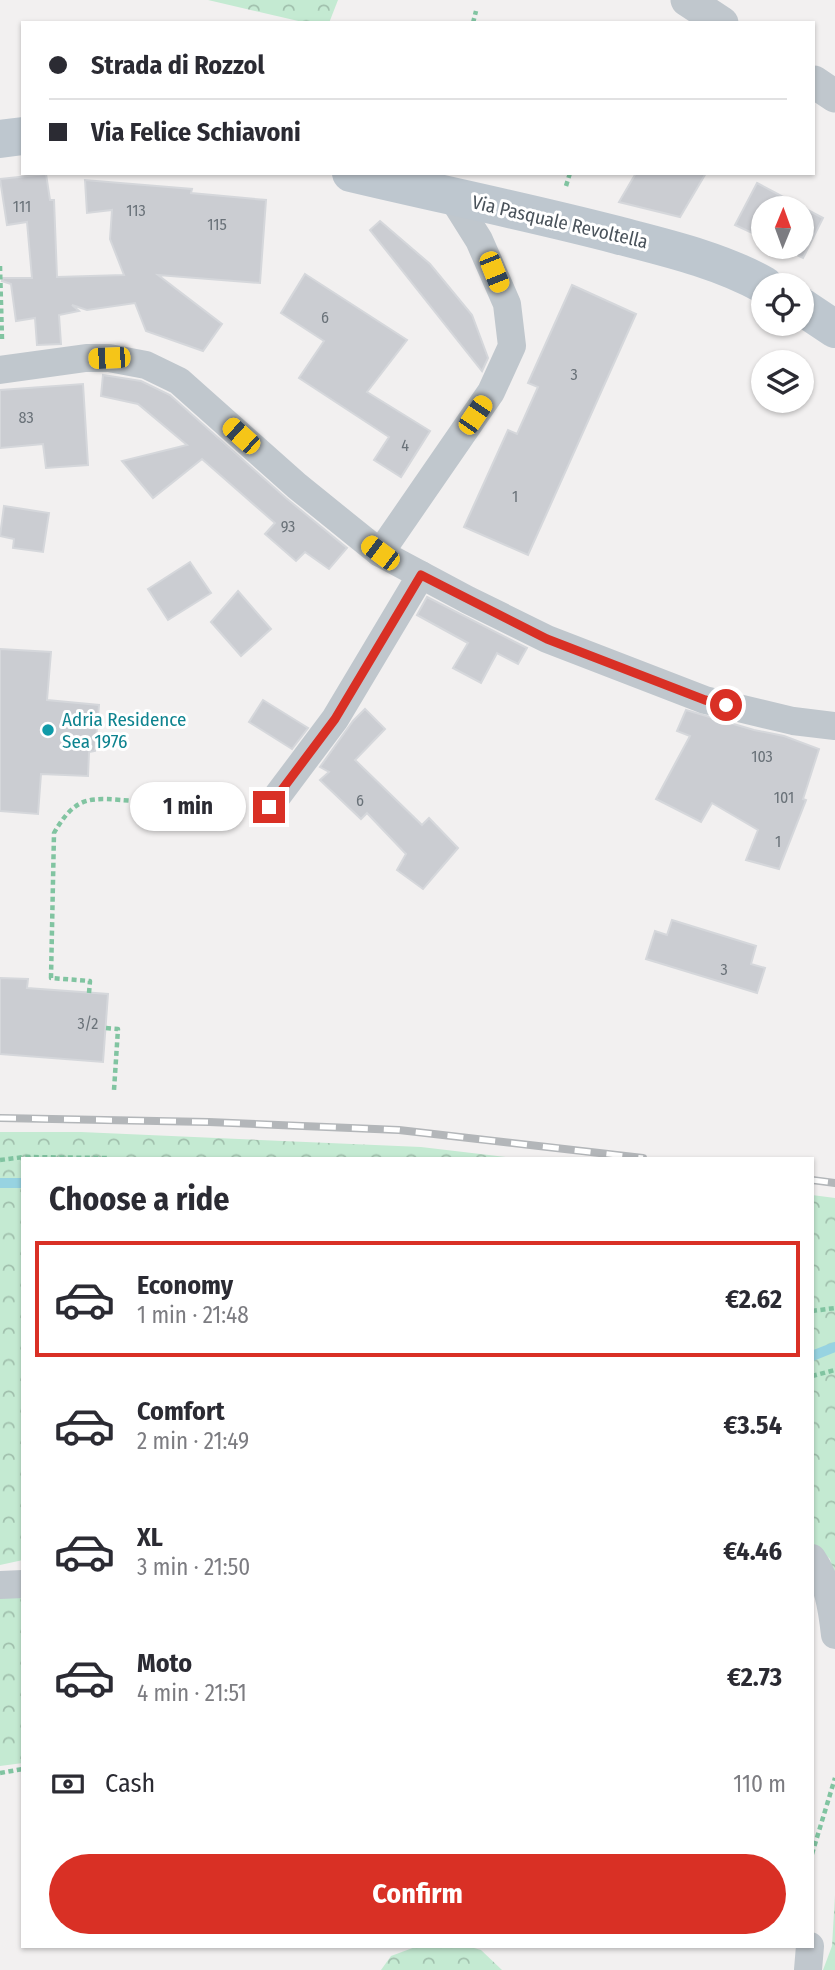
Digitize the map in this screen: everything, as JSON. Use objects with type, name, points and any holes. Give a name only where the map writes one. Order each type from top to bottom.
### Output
[{"type":"main road","points":[[0,139],[21,136]]},
{"type":"main road","name":"Via Pasquale Revoltella","points":[[360,175],[580,225],[693,255],[751,280]]},
{"type":"main road","points":[[814,315],[835,329]]},
{"type":"street","points":[[687,0],[719,21]]},
{"type":"street","points":[[815,83],[835,96]]},
{"type":"street","points":[[380,553],[491,392],[512,346],[507,304],[479,240],[453,197]]},
{"type":"street","points":[[0,370],[86,358],[109,358],[146,365],[179,381],[297,486],[380,553],[421,575],[547,639],[705,700],[793,721],[835,726]]},
{"type":"street","points":[[269,807],[335,719],[421,575]]},
{"type":"street","points":[[814,1562],[824,1580],[831,1604],[835,1635]]},
{"type":"street","points":[[0,1585],[21,1584]]},
{"type":"street","points":[[808,1970],[810,1948]]},
{"type":"path","points":[[474,21],[476,11]]},
{"type":"path","points":[[0,266],[0,340]]},
{"type":"path","points":[[89,993],[90,981],[51,978],[54,833],[64,816],[80,802],[108,799],[134,801]]},
{"type":"path","points":[[106,1028],[118,1029],[114,1090]]},
{"type":"path","points":[[0,1160],[21,1157]]},
{"type":"path","points":[[814,1311],[835,1308]]},
{"type":"path","points":[[814,1375],[835,1370]]},
{"type":"path","points":[[0,1773],[21,1769]]},
{"type":"path","points":[[814,1848],[835,1778]]},
{"type":"green space","points":[[208,0],[338,0],[330,21],[298,21]]},
{"type":"green space","points":[[0,1132],[81,1132],[421,1147],[506,1157],[21,1157],[21,1560],[0,1565]]},
{"type":"green space","points":[[814,1195],[835,1198],[835,1583],[830,1559],[814,1545]]},
{"type":"green space","points":[[21,1595],[21,1763],[0,1766],[0,1597]]},
{"type":"green space","points":[[835,1895],[835,1970],[823,1970],[832,1946]]},
{"type":"green space","points":[[413,1948],[474,1948],[481,1950],[502,1970],[381,1970],[391,1956]]},
{"type":"building","points":[[46,175],[50,200],[54,200],[57,277],[124,275],[110,239],[112,210],[87,213],[85,180],[192,189],[191,193],[266,200],[260,283],[158,275],[222,324],[203,351],[146,331],[135,303],[87,310],[72,305],[79,311],[59,315],[61,344],[37,345],[35,318],[16,321],[11,284],[2,281],[3,278],[32,278],[27,222],[7,225],[0,179]]},
{"type":"building","points":[[635,175],[705,175],[680,217],[619,202]]},
{"type":"building","points":[[757,183],[782,196],[751,196],[751,232],[735,225]]},
{"type":"building","points":[[814,213],[823,218],[814,236]]},
{"type":"building","points":[[380,221],[430,264],[472,315],[488,358],[482,371],[370,230]]},
{"type":"building","points":[[305,274],[407,340],[367,392],[430,431],[401,477],[374,460],[389,437],[299,378],[324,341],[281,313]]},
{"type":"building","points":[[572,285],[636,314],[528,555],[464,527],[508,430],[517,434],[538,387],[528,383]]},
{"type":"building","points":[[103,375],[141,381],[170,395],[347,548],[329,569],[305,552],[296,561],[265,534],[275,523],[202,459],[153,498],[122,461],[187,445],[138,404],[101,396]]},
{"type":"building","points":[[83,384],[88,465],[46,468],[43,444],[0,448],[0,390]]},
{"type":"building","points":[[4,506],[49,513],[43,552],[13,548],[14,539],[0,536]]},
{"type":"building","points":[[190,562],[211,593],[168,620],[148,589]]},
{"type":"building","points":[[238,591],[271,629],[241,656],[211,622]]},
{"type":"building","points":[[427,597],[527,648],[518,664],[497,653],[481,683],[453,668],[468,643],[417,615]]},
{"type":"building","name":"Adria Residence Sea 1976","points":[[0,649],[51,652],[47,700],[99,705],[95,751],[89,752],[88,776],[41,774],[38,814],[0,811]]},
{"type":"building","points":[[263,700],[308,728],[292,749],[249,722]]},
{"type":"building","points":[[365,709],[385,729],[355,760],[422,825],[429,818],[458,848],[423,889],[397,870],[406,854],[367,813],[361,819],[320,780],[329,772],[320,767],[353,721]]},
{"type":"building","points":[[686,710],[784,736],[819,749],[803,799],[806,800],[779,869],[746,860],[758,830],[712,803],[701,822],[656,799],[690,736],[677,731]]},
{"type":"building","points":[[672,920],[756,946],[751,964],[765,968],[757,993],[646,959],[655,931],[667,935]]},
{"type":"building","points":[[0,978],[28,979],[27,988],[108,994],[103,1062],[0,1054]]},
{"type":"waterway","points":[[0,1183],[21,1183]]},
{"type":"waterway","points":[[814,1355],[835,1347]]},
{"type":"railway","points":[[0,1118],[209,1122],[399,1130],[634,1157]]},
{"type":"railway","points":[[814,1180],[835,1183]]},
{"type":"place","name":"Adria Residence Sea 1976","points":[[48,730]]},
{"type":"route","points":[[269,807],[335,719],[421,575],[547,639],[705,700],[726,705]]}]
